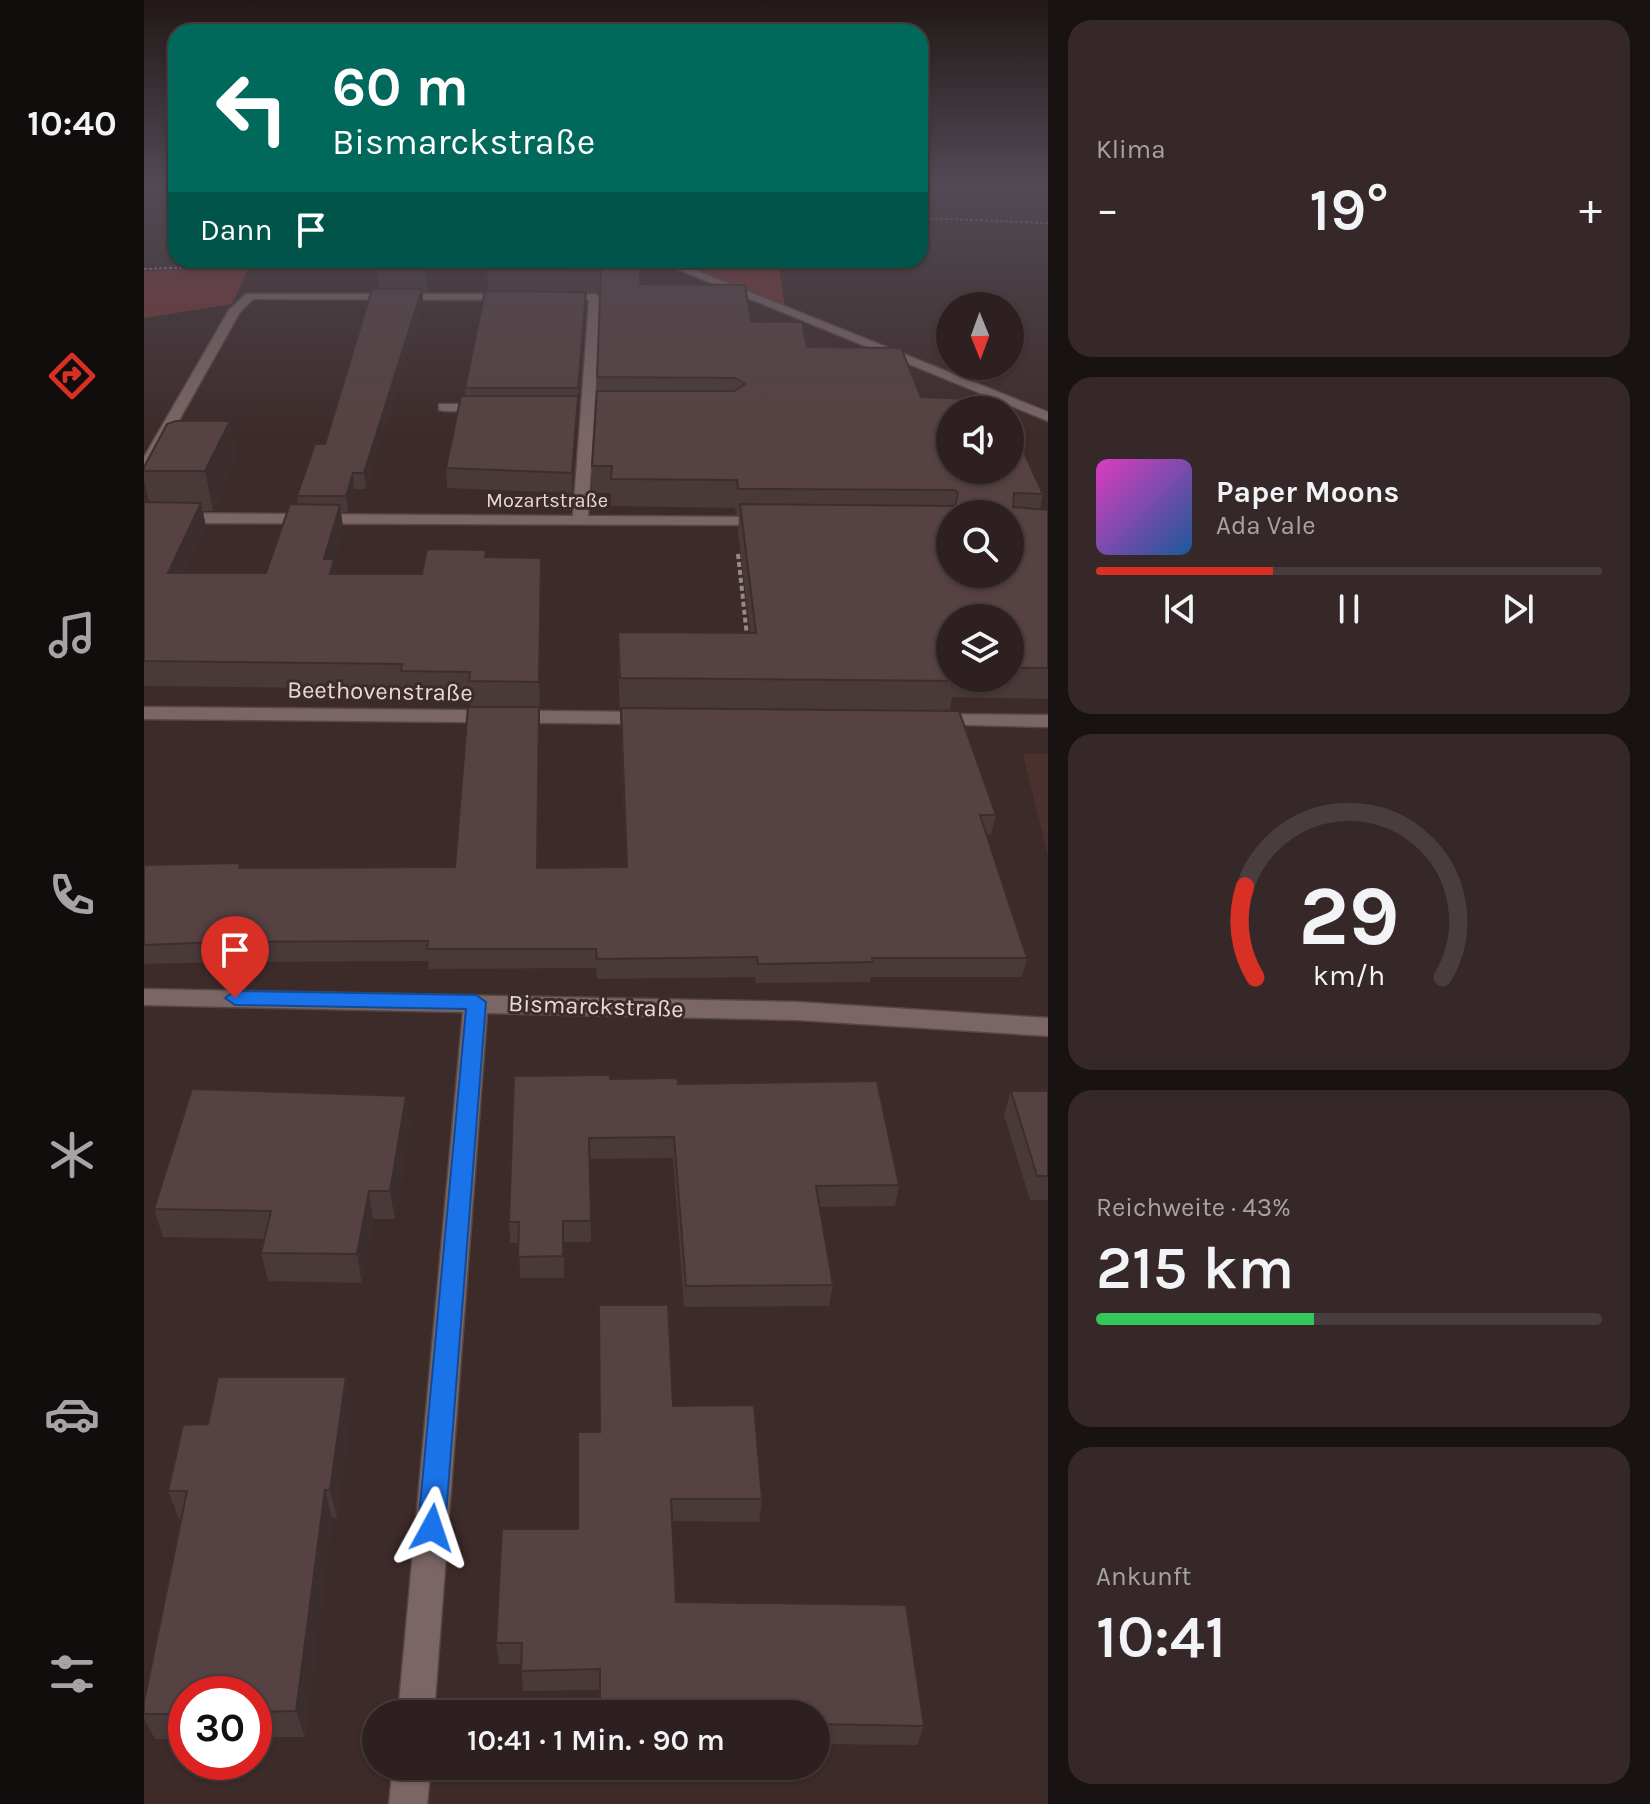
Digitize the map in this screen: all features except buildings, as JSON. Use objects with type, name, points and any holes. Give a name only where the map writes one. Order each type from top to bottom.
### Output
[{"type":"street","points":[[680,268],[1048,417]]},
{"type":"street","points":[[144,470],[235,310],[250,296],[532,297]]},
{"type":"street","points":[[548,297],[595,297],[594,409],[580,520]]},
{"type":"street","points":[[444,407],[507,408]]},
{"type":"street","points":[[571,408],[594,409]]},
{"type":"street","name":"Mozartstraße","points":[[144,518],[792,522]]},
{"type":"street","name":"Beethovenstraße","points":[[144,713],[677,718]]},
{"type":"street","points":[[912,720],[1048,721]]},
{"type":"street","name":"Bismarckstraße","points":[[144,997],[797,1011],[1048,1027]]},
{"type":"street","points":[[417,1700],[476,1002]]},
{"type":"street","points":[[408,1804],[411,1780]]},
{"type":"path","points":[[144,269],[168,268]]},
{"type":"path","points":[[735,521],[748,643]]},
{"type":"shaded area","points":[[249,268],[232,304],[144,318],[144,271]]},
{"type":"shaded area","points":[[680,268],[779,268],[785,310]]},
{"type":"shaded area","points":[[1023,754],[1048,754],[1048,856]]},
{"type":"route","points":[[235,998],[476,1002],[432,1528]]}]
